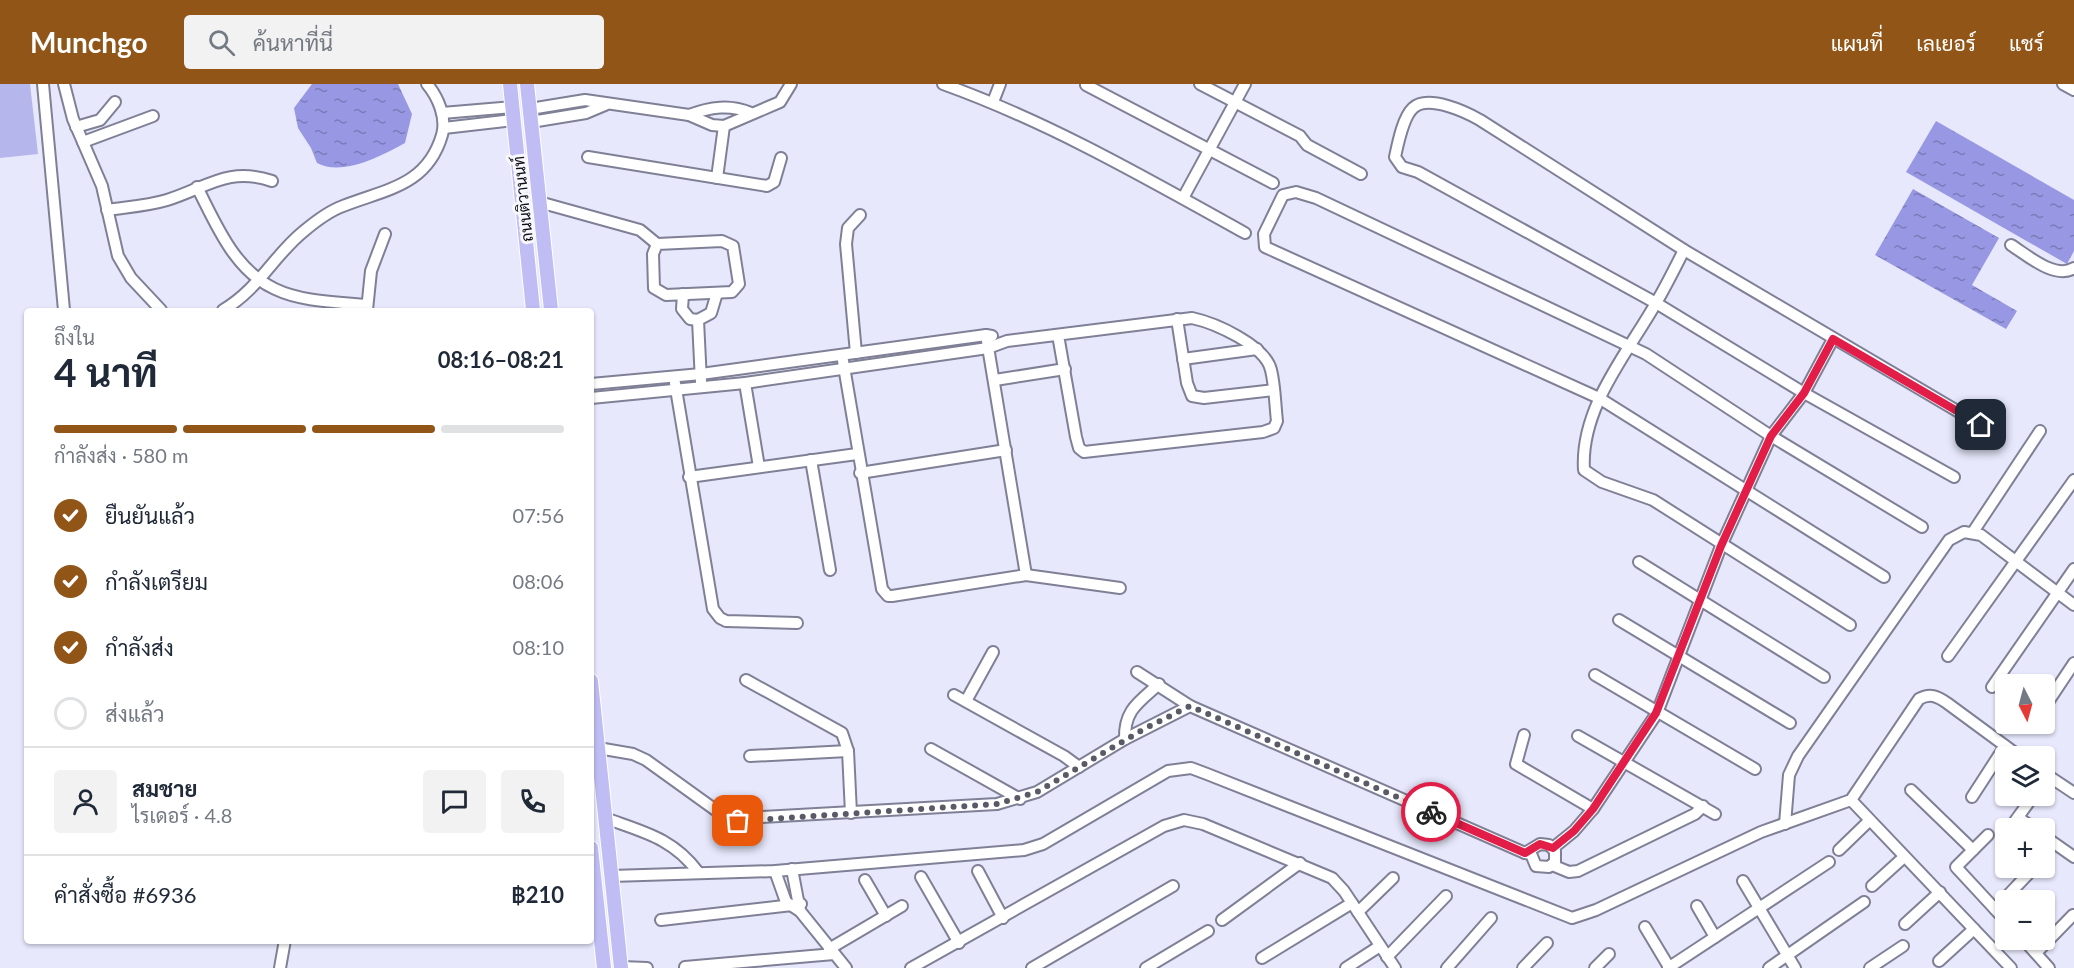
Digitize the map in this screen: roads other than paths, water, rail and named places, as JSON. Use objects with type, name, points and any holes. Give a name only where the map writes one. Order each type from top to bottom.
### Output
[{"type":"main road","name":"ถนนติวานนท์","points":[[510,84],[533,308]]},
{"type":"main road","name":"ถนนติวานนท์","points":[[527,84],[551,308]]},
{"type":"main road","points":[[594,714],[621,968]]},
{"type":"main road","points":[[594,876],[604,968]]},
{"type":"street","points":[[43,84],[64,308]]},
{"type":"street","points":[[64,84],[76,127],[102,186],[118,256],[131,278],[159,308]]},
{"type":"street","points":[[226,308],[246,295],[292,242],[323,217],[342,206],[398,186],[422,171],[437,152],[444,128],[442,113],[433,91],[427,84]]},
{"type":"street","points":[[530,115],[585,100],[605,105],[689,115],[712,125],[724,126],[780,102],[791,84]]},
{"type":"street","points":[[944,84],[993,102],[1054,129],[1245,233]]},
{"type":"street","points":[[993,102],[1000,84]]},
{"type":"street","points":[[1200,84],[1300,136],[1307,145],[1360,174]]},
{"type":"street","points":[[1183,198],[1245,84]]},
{"type":"street","points":[[2063,84],[2074,90]]},
{"type":"street","points":[[1086,85],[1273,183]]},
{"type":"street","points":[[76,127],[100,120],[115,102]]},
{"type":"street","points":[[1954,477],[1804,393],[1656,303],[1428,178],[1402,167],[1395,157],[1410,111],[1421,104],[1430,103],[1467,113],[1684,250],[1981,425]]},
{"type":"street","points":[[689,115],[722,107],[739,108],[751,114]]},
{"type":"street","points":[[442,113],[513,114]]},
{"type":"street","points":[[444,128],[513,114]]},
{"type":"street","points":[[83,142],[153,116]]},
{"type":"street","points":[[717,178],[724,126]]},
{"type":"street","points":[[588,157],[770,186],[781,158]]},
{"type":"street","points":[[107,210],[147,205],[237,175],[251,175],[272,181]]},
{"type":"street","points":[[197,187],[223,239],[260,280],[276,290],[294,295],[367,308],[370,271],[385,234]]},
{"type":"street","points":[[1884,577],[1745,492],[1599,398],[1265,247],[1264,234],[1283,195],[1296,192],[1316,198],[1646,354],[1771,436],[1922,527]]},
{"type":"street","points":[[539,202],[640,230],[657,244],[730,242],[735,252],[739,284],[732,292],[666,295],[654,288],[653,254],[657,244]]},
{"type":"street","points":[[856,353],[846,244],[848,228],[860,215]]},
{"type":"street","points":[[2011,245],[2053,270],[2069,271],[2074,268]]},
{"type":"street","points":[[1684,250],[1656,303],[1599,398],[1584,453],[1584,470],[1589,476],[1653,500],[1721,546],[1850,625]]},
{"type":"street","points":[[683,294],[682,309],[690,319],[698,320],[711,314],[717,293]]},
{"type":"street","points":[[594,398],[745,383],[988,348],[1007,341],[1192,318],[1209,321],[1257,349],[1271,369],[1277,421],[1274,428],[1268,431],[1091,453],[1079,448],[1058,335]]},
{"type":"street","points":[[1177,319],[1189,391],[1197,398],[1274,390]]},
{"type":"street","points":[[698,320],[701,388]]},
{"type":"street","points":[[986,335],[1026,575]]},
{"type":"street","points":[[594,384],[701,374],[986,335],[1007,341]]},
{"type":"street","points":[[1553,848],[1574,831],[1593,809],[1626,762],[1656,713],[1721,546],[1771,436],[1804,393],[1833,339]]},
{"type":"street","points":[[1183,359],[1257,349]]},
{"type":"street","points":[[842,355],[860,473],[882,589],[888,596],[1026,575],[1120,588]]},
{"type":"street","points":[[995,380],[1065,369]]},
{"type":"street","points":[[675,376],[689,477],[716,614],[726,621],[797,623]]},
{"type":"street","points":[[745,383],[759,467]]},
{"type":"street","points":[[1973,532],[2040,431]]},
{"type":"street","points":[[860,473],[1006,450]]},
{"type":"street","points":[[689,477],[857,454]]},
{"type":"street","points":[[811,460],[830,570]]},
{"type":"street","points":[[1948,656],[2074,480]]},
{"type":"street","points":[[1785,824],[1789,775],[1798,756],[1949,540],[1964,532],[1973,532],[2018,561],[2074,605]]},
{"type":"street","points":[[1639,562],[1824,677]]},
{"type":"street","points":[[1992,687],[2074,569]]},
{"type":"street","points":[[1619,620],[1790,723]]},
{"type":"street","points":[[966,701],[993,652]]},
{"type":"street","points":[[2055,692],[2074,663]]},
{"type":"street","points":[[1137,672],[1190,706],[1531,854],[1533,863],[1540,868],[1552,865],[1569,872],[1578,871],[1695,814],[1703,806]]},
{"type":"street","points":[[1595,675],[1656,713],[1755,769]]},
{"type":"street","points":[[746,680],[842,733],[848,751],[851,813]]},
{"type":"street","points":[[1125,739],[1126,720],[1131,711],[1159,684]]},
{"type":"street","points":[[954,695],[1064,756],[1079,767]]},
{"type":"street","points":[[611,876],[775,871],[1033,848],[1168,771],[1191,768],[1572,918],[1585,915],[1761,832],[1851,800],[1919,699],[1925,695],[1936,696],[1947,703],[2005,746]]},
{"type":"street","points":[[598,748],[633,754],[646,760],[728,819],[997,804],[1020,799],[1125,739],[1190,706]]},
{"type":"street","points":[[1524,735],[1516,764],[1593,809]]},
{"type":"street","points":[[1578,736],[1715,814]]},
{"type":"street","points":[[931,749],[1020,799]]},
{"type":"street","points":[[750,756],[848,751]]},
{"type":"street","points":[[1971,797],[1995,761]]},
{"type":"street","points":[[2055,781],[2074,793]]},
{"type":"street","points":[[1911,790],[1973,850]]},
{"type":"street","points":[[1851,800],[1940,892],[2008,967]]},
{"type":"street","points":[[2019,818],[2027,806]]},
{"type":"street","points":[[605,818],[664,840],[685,855],[698,872]]},
{"type":"street","points":[[911,968],[1164,826],[1184,820],[1203,824],[1332,878],[1355,907],[1395,968]]},
{"type":"street","points":[[1839,850],[1869,821]]},
{"type":"street","points":[[1988,835],[1956,867],[1995,909]]},
{"type":"street","points":[[1525,853],[1540,844],[1553,848]]},
{"type":"street","points":[[2055,844],[2074,857]]},
{"type":"street","points":[[1552,865],[1556,859],[1553,848]]},
{"type":"street","points":[[1872,886],[1905,857]]},
{"type":"street","points":[[1644,927],[1669,968],[1829,862]]},
{"type":"street","points":[[1222,920],[1300,863]]},
{"type":"street","points":[[792,869],[797,907]]},
{"type":"street","points":[[775,871],[784,898],[797,907],[846,968]]},
{"type":"street","points":[[978,871],[1003,918]]},
{"type":"street","points":[[921,877],[959,943]]},
{"type":"street","points":[[1262,958],[1355,907],[1393,878]]},
{"type":"street","points":[[2013,890],[2024,878]]},
{"type":"street","points":[[865,880],[886,916]]},
{"type":"street","points":[[1743,882],[1786,957],[1795,968]]},
{"type":"street","points":[[1032,968],[1173,886]]},
{"type":"street","points":[[1905,924],[1940,892]]},
{"type":"street","points":[[1388,957],[1446,896]]},
{"type":"street","points":[[1769,968],[1864,902]]},
{"type":"street","points":[[685,968],[832,952],[902,906]]},
{"type":"street","points":[[1697,906],[1714,937]]},
{"type":"street","points":[[661,920],[797,907]]},
{"type":"street","points":[[2036,954],[2073,915]]},
{"type":"street","points":[[1447,968],[1491,918]]},
{"type":"street","points":[[1939,961],[1974,929]]},
{"type":"street","points":[[1146,968],[1164,964],[1208,931]]},
{"type":"street","points":[[280,968],[284,944]]},
{"type":"street","points":[[1523,968],[1546,944]]},
{"type":"street","points":[[1346,968],[1380,946]]},
{"type":"street","points":[[1870,968],[1903,946]]},
{"type":"street","points":[[2032,950],[2049,968]]},
{"type":"street","points":[[1595,968],[1609,954]]},
{"type":"street","points":[[621,968],[647,968]]},
{"type":"water","points":[[312,84],[398,84],[412,114],[405,143],[374,158],[350,166],[327,167],[317,163],[311,148],[298,128],[294,108]]},
{"type":"water","points":[[1936,121],[2074,200],[2074,251],[2067,264],[1906,172]]},
{"type":"water","points":[[1913,189],[1999,238],[1972,285],[2017,311],[2006,329],[1875,255]]}]
